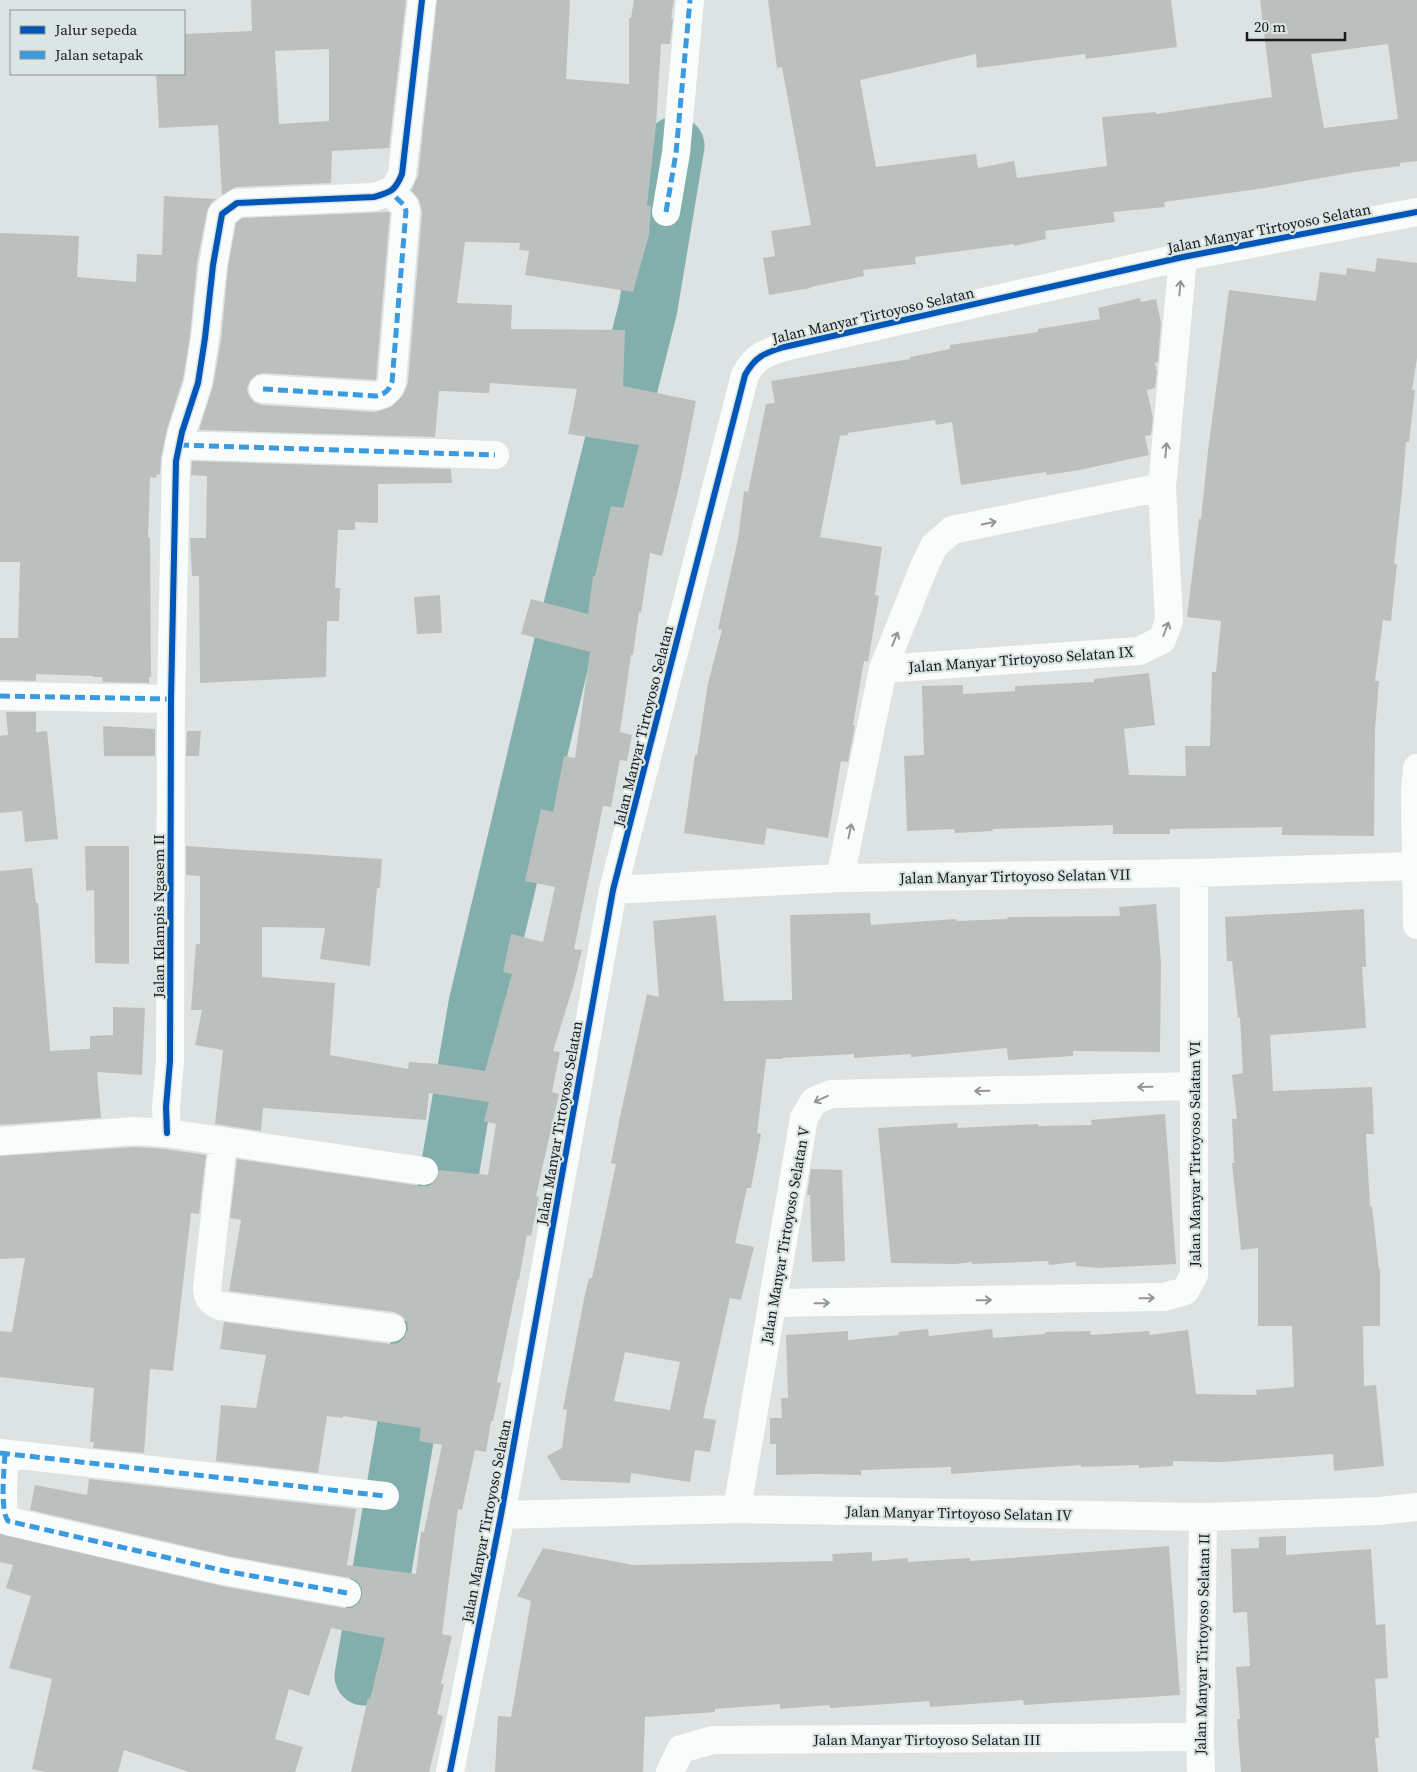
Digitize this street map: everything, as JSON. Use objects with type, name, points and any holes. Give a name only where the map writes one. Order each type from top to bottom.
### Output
[{"type":"street","points":[[263,389],[376,396],[384,394],[390,388],[406,211],[404,205],[390,192],[397,186],[402,174],[422,0]]},
{"type":"street","points":[[666,212],[676,153],[690,0]]},
{"type":"street","name":"Jalan Klampis Ngasem II","points":[[167,1133],[166,1107],[170,1061],[171,699],[176,461],[182,432],[198,383],[213,265],[222,214],[237,203],[374,197],[390,192]]},
{"type":"street","name":"Jalan Manyar Tirtoyoso Selatan","points":[[450,1772],[501,1515],[613,890],[745,375],[751,365],[759,356],[784,347],[1183,257],[1417,212]]},
{"type":"street","name":"Jalan Manyar Tirtoyoso Selatan IX","points":[[883,669],[1139,651],[1162,640],[1170,620],[1162,487],[1183,257]]},
{"type":"street","points":[[179,445],[495,456]]},
{"type":"street","points":[[840,878],[883,669],[934,546],[952,530],[1162,487]]},
{"type":"street","points":[[0,696],[171,699]]},
{"type":"street","points":[[1417,768],[1417,925]]},
{"type":"street","name":"Jalan Manyar Tirtoyoso Selatan VII","points":[[613,890],[840,878],[1194,873],[1417,866]]},
{"type":"street","name":"Jalan Manyar Tirtoyoso Selatan VI","points":[[773,1304],[1164,1298],[1185,1290],[1194,1275],[1194,873]]},
{"type":"street","name":"Jalan Manyar Tirtoyoso Selatan V","points":[[737,1509],[804,1118],[814,1101],[831,1094],[1193,1086]]},
{"type":"street","points":[[0,1141],[136,1131],[167,1133],[424,1170]]},
{"type":"street","points":[[224,1142],[207,1289],[212,1303],[220,1306],[392,1328]]},
{"type":"street","points":[[347,1593],[225,1571],[8,1521],[4,1518],[2,1507],[3,1454],[385,1496]]},
{"type":"street","name":"Jalan Manyar Tirtoyoso Selatan IV","points":[[501,1515],[737,1509],[1203,1516],[1379,1511],[1417,1507]]},
{"type":"street","name":"Jalan Manyar Tirtoyoso Selatan II","points":[[1201,1772],[1203,1516]]},
{"type":"street","name":"Jalan Manyar Tirtoyoso Selatan III","points":[[670,1772],[681,1749],[713,1740],[1200,1737]]},
{"type":"building","points":[[251,0],[406,0],[389,148],[332,151],[331,183],[236,187],[222,195],[218,125],[159,128],[156,75],[185,75],[185,34],[252,31]],"holes":[[[329,49],[329,121],[279,124],[275,51]]]},
{"type":"building","points":[[437,0],[570,0],[566,79],[629,84],[629,18],[631,18],[634,0],[674,0],[670,44],[661,44],[656,126],[647,205],[651,206],[649,235],[633,292],[525,275],[529,251],[519,250],[520,243],[465,242],[457,303],[512,305],[511,329],[625,330],[623,386],[696,401],[681,478],[662,556],[650,553],[641,613],[639,612],[633,655],[631,655],[620,732],[632,735],[627,761],[620,760],[611,807],[603,806],[574,949],[582,950],[573,987],[553,1051],[560,1052],[552,1092],[559,1094],[536,1196],[539,1197],[531,1236],[527,1235],[497,1382],[501,1383],[493,1421],[491,1421],[486,1452],[475,1450],[462,1510],[458,1509],[442,1634],[452,1636],[441,1684],[444,1684],[437,1714],[443,1716],[429,1772],[351,1772],[368,1698],[370,1699],[385,1638],[331,1628],[309,1696],[289,1689],[275,1739],[303,1747],[295,1772],[189,1772],[124,1750],[118,1772],[45,1772],[32,1769],[52,1679],[9,1668],[31,1596],[6,1588],[13,1565],[0,1562],[0,1534],[222,1586],[344,1608],[352,1608],[359,1603],[362,1588],[357,1581],[350,1578],[228,1556],[30,1510],[35,1485],[87,1495],[89,1479],[356,1509],[347,1565],[416,1574],[421,1532],[424,1532],[442,1445],[419,1441],[421,1428],[343,1416],[343,1418],[327,1416],[318,1473],[216,1461],[221,1405],[256,1408],[266,1355],[220,1349],[224,1322],[390,1344],[398,1343],[404,1338],[408,1329],[407,1322],[402,1316],[394,1312],[229,1291],[241,1220],[230,1218],[237,1159],[429,1186],[436,1180],[439,1170],[488,1175],[496,1124],[484,1121],[489,1102],[429,1093],[426,1120],[263,1108],[261,1131],[215,1124],[223,1050],[195,1045],[202,1010],[191,1010],[196,944],[200,944],[200,876],[186,875],[186,846],[382,859],[380,888],[377,888],[370,966],[320,959],[325,928],[262,927],[262,977],[335,983],[330,1055],[408,1069],[409,1062],[439,1064],[485,1071],[512,974],[503,972],[511,934],[543,942],[555,887],[525,881],[541,809],[553,812],[564,756],[575,758],[590,652],[521,634],[531,599],[588,614],[593,576],[595,576],[611,506],[623,508],[639,445],[568,434],[577,389],[490,383],[489,393],[439,391],[435,437],[199,430],[213,386],[221,340],[228,267],[236,223],[242,218],[390,213],[376,380],[263,373],[256,375],[250,381],[247,389],[249,396],[254,402],[262,405],[375,412],[391,407],[403,395],[408,383],[422,212],[419,200],[411,190],[418,176]]},
{"type":"building","points":[[768,0],[1171,0],[1177,47],[1086,59],[1085,54],[977,68],[976,54],[860,80],[876,167],[976,154],[978,168],[1014,161],[1017,178],[1107,166],[1102,117],[1156,112],[1156,114],[1272,97],[1260,0],[1417,0],[1417,161],[1400,163],[1400,166],[1265,188],[1164,202],[1165,207],[1113,212],[1115,222],[1045,231],[1046,239],[1014,246],[1014,244],[915,257],[916,264],[863,270],[864,276],[769,295],[763,258],[775,256],[771,231],[811,225],[782,67],[777,68]],"holes":[[[1388,44],[1398,119],[1324,128],[1311,54]]]},
{"type":"building","points":[[164,196],[216,199],[207,211],[197,263],[190,336],[183,379],[167,429],[161,458],[160,475],[157,474],[156,478],[150,477],[148,537],[150,538],[151,677],[149,677],[149,683],[103,682],[102,677],[36,674],[36,681],[0,680],[0,638],[18,638],[20,562],[0,562],[0,233],[79,236],[77,277],[136,282],[137,254],[162,255]]},
{"type":"building","points":[[1377,258],[1417,263],[1417,358],[1412,390],[1415,390],[1409,442],[1406,442],[1394,564],[1397,564],[1391,621],[1383,620],[1375,681],[1379,681],[1375,729],[1374,836],[1282,835],[1282,827],[1170,829],[1170,834],[1113,834],[1113,825],[992,829],[993,831],[955,833],[954,829],[907,831],[904,756],[924,755],[922,686],[963,685],[963,694],[1015,691],[1015,686],[1094,682],[1094,679],[1149,673],[1155,725],[1124,729],[1129,775],[1186,776],[1185,746],[1210,746],[1212,672],[1216,672],[1221,621],[1187,617],[1229,290],[1316,301],[1320,272],[1346,275],[1347,268],[1375,272]]},
{"type":"building","points":[[1140,298],[1141,302],[1156,299],[1161,323],[1158,362],[1155,363],[1157,372],[1155,388],[1147,390],[1153,418],[1151,435],[1145,436],[1149,455],[1079,470],[1047,475],[1046,472],[961,485],[952,422],[936,425],[935,420],[848,433],[848,435],[840,436],[820,537],[882,547],[875,595],[879,596],[868,662],[864,661],[848,762],[841,761],[828,838],[767,828],[764,845],[684,833],[695,755],[697,755],[708,683],[722,630],[718,629],[738,539],[744,491],[748,492],[766,404],[775,403],[771,381],[910,359],[910,357],[950,349],[950,345],[1038,332],[1038,329],[1100,319],[1098,308]]},
{"type":"building","points":[[192,461],[451,469],[452,483],[378,484],[378,523],[355,522],[355,530],[338,530],[335,588],[340,588],[339,621],[327,621],[326,677],[200,683],[199,576],[192,576],[190,538],[206,538],[207,476],[191,475]]},
{"type":"building","points":[[440,595],[442,633],[417,634],[414,597]]},
{"type":"building","points":[[6,712],[36,712],[36,732],[47,731],[58,839],[25,842],[22,811],[0,813],[0,736],[8,735]]},
{"type":"building","points":[[103,726],[155,729],[155,756],[104,756]]},
{"type":"building","points":[[187,731],[201,731],[199,756],[186,756]]},
{"type":"building","points":[[85,846],[129,846],[129,964],[95,963],[94,890],[86,891]]},
{"type":"building","points":[[32,868],[36,903],[38,903],[50,1051],[90,1049],[90,1036],[113,1035],[113,1007],[145,1008],[142,1075],[97,1072],[101,1118],[0,1125],[0,871]]},
{"type":"building","points":[[1156,904],[1161,963],[1160,1052],[1073,1051],[1073,1056],[1008,1060],[1007,1048],[911,1057],[911,1054],[854,1058],[854,1054],[766,1059],[757,1133],[761,1134],[751,1188],[747,1188],[735,1243],[754,1247],[741,1300],[730,1298],[703,1418],[716,1420],[710,1452],[695,1450],[690,1482],[631,1473],[630,1483],[561,1480],[547,1456],[562,1448],[567,1410],[563,1409],[584,1299],[589,1278],[592,1278],[616,1164],[611,1163],[620,1117],[647,994],[659,997],[653,921],[716,915],[724,1001],[792,1000],[790,915],[870,913],[871,925],[956,919],[957,921],[1008,919],[1007,917],[1120,916],[1119,907]],"holes":[[[625,1352],[680,1362],[670,1410],[614,1401]]]},
{"type":"building","points":[[1364,909],[1366,967],[1362,967],[1366,1028],[1270,1035],[1273,1091],[1372,1087],[1374,1134],[1366,1134],[1370,1207],[1372,1206],[1380,1269],[1380,1326],[1363,1326],[1364,1386],[1376,1385],[1384,1466],[1334,1471],[1333,1454],[1221,1462],[1173,1461],[1173,1466],[1139,1468],[1139,1465],[1081,1467],[1081,1465],[951,1474],[951,1467],[861,1470],[861,1475],[776,1475],[776,1444],[770,1444],[770,1418],[782,1418],[781,1398],[788,1398],[786,1335],[848,1331],[848,1340],[899,1335],[898,1332],[928,1329],[929,1336],[992,1329],[993,1338],[1045,1334],[1045,1332],[1090,1331],[1091,1335],[1149,1331],[1150,1335],[1188,1330],[1196,1394],[1257,1395],[1256,1390],[1294,1387],[1292,1326],[1258,1326],[1258,1248],[1241,1250],[1232,1163],[1234,1163],[1232,1119],[1237,1119],[1232,1075],[1243,1073],[1240,1017],[1238,1018],[1232,961],[1227,961],[1225,917]]},
{"type":"building","points":[[1165,1114],[1176,1264],[1099,1268],[1076,1266],[1076,1262],[1049,1265],[1048,1261],[972,1264],[972,1262],[956,1264],[891,1263],[878,1128],[958,1123],[957,1128],[1038,1124],[1038,1126],[1092,1125],[1091,1120]]},
{"type":"building","points":[[135,1147],[206,1155],[199,1214],[191,1213],[173,1371],[150,1369],[144,1453],[93,1448],[94,1442],[90,1442],[94,1388],[0,1377],[0,1331],[12,1332],[25,1258],[0,1259],[0,1156]]},
{"type":"building","points":[[811,1169],[842,1170],[845,1261],[812,1262],[810,1195],[807,1195]]},
{"type":"building","points":[[1286,1536],[1286,1555],[1371,1549],[1376,1625],[1385,1624],[1388,1678],[1375,1679],[1379,1738],[1375,1738],[1378,1772],[1241,1772],[1237,1719],[1240,1719],[1236,1667],[1250,1666],[1247,1612],[1233,1613],[1231,1549],[1259,1548],[1259,1537]]},
{"type":"building","points":[[1169,1546],[1180,1695],[1024,1705],[1023,1700],[930,1707],[929,1701],[830,1708],[830,1705],[780,1709],[780,1704],[715,1709],[715,1712],[645,1717],[643,1772],[495,1772],[498,1716],[511,1717],[531,1601],[517,1596],[543,1548],[633,1565],[833,1561],[832,1554],[872,1552],[872,1561],[908,1558],[908,1562],[970,1558],[970,1561]]},
{"type":"waterway","points":[[436,1252],[478,1004],[564,642],[648,308],[675,146]]},
{"type":"waterway","points":[[364,1676],[420,1346]]},
{"type":"marked path","points":[[666,212],[676,153],[690,0]]},
{"type":"marked path","points":[[263,389],[376,396],[390,388],[406,211],[404,205],[390,192]]},
{"type":"marked path","points":[[179,445],[495,455]]},
{"type":"marked path","points":[[0,696],[171,699],[171,697]]},
{"type":"marked path","points":[[0,1453],[385,1496]]},
{"type":"marked path","points":[[5,1454],[3,1499],[8,1521],[225,1571],[347,1593]]},
{"type":"cycle path","points":[[167,1133],[166,1107],[170,1061],[171,699],[176,461],[182,432],[198,383],[213,265],[222,214],[237,203],[374,197],[388,192],[395,187],[402,174],[422,0]]},
{"type":"cycle path","points":[[450,1772],[501,1515],[613,890],[745,375],[752,364],[761,356],[784,347],[1183,257],[1417,212]]}]
